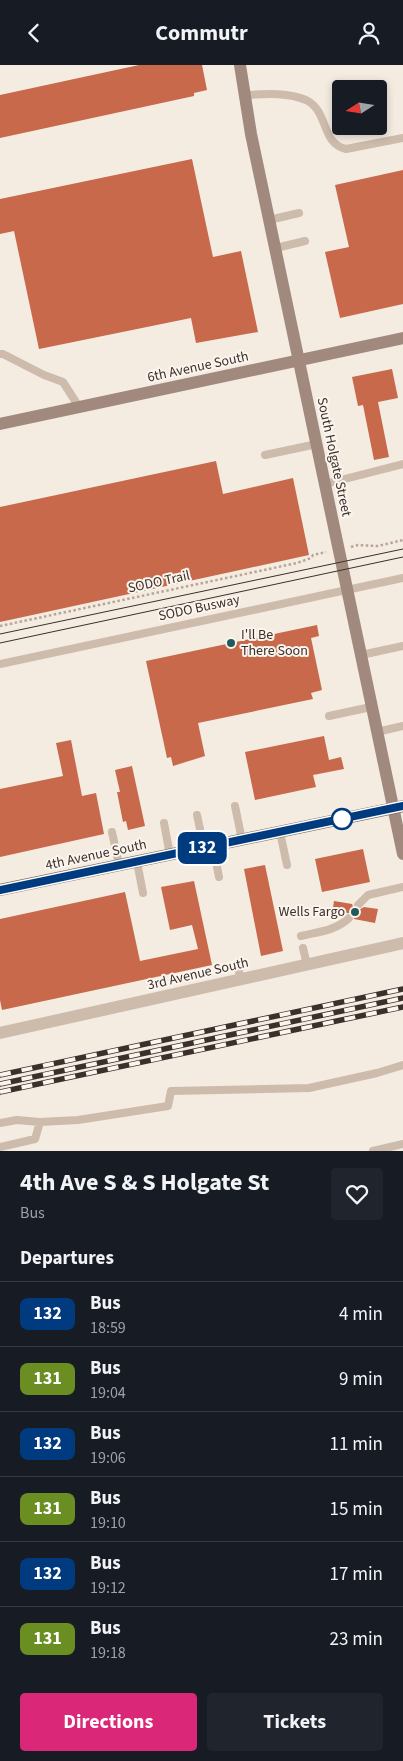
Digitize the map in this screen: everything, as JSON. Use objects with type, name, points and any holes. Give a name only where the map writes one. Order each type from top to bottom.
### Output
[{"type":"main road","name":"South Holgate Street","points":[[240,65],[251,133],[371,707],[398,807],[403,854]]},
{"type":"main road","name":"6th Avenue South","points":[[0,424],[403,338]]},
{"type":"main road","name":"4th Avenue South","points":[[0,890],[398,807]]},
{"type":"street","name":"3rd Avenue South","points":[[0,1033],[403,943]]},
{"type":"lane","points":[[244,95],[284,94],[307,101],[318,109],[332,141],[338,147],[346,149],[403,138]]},
{"type":"lane","points":[[269,220],[299,213]]},
{"type":"lane","points":[[276,248],[305,241]]},
{"type":"lane","points":[[0,354],[63,382],[79,407]]},
{"type":"lane","points":[[265,455],[317,444]]},
{"type":"lane","points":[[325,484],[403,464]]},
{"type":"lane","name":"SODO Busway","points":[[0,664],[403,578]]},
{"type":"lane","points":[[360,655],[403,648]]},
{"type":"lane","points":[[328,716],[371,707]]},
{"type":"lane","points":[[377,732],[403,726]]},
{"type":"lane","points":[[235,806],[242,840]]},
{"type":"lane","points":[[197,815],[219,877]]},
{"type":"lane","points":[[164,823],[170,855]]},
{"type":"lane","points":[[112,832],[119,865]]},
{"type":"lane","points":[[280,832],[287,865]]},
{"type":"lane","points":[[137,862],[143,893]]},
{"type":"lane","points":[[358,905],[368,895],[403,887]]},
{"type":"lane","points":[[301,936],[333,929],[342,925],[349,918]]},
{"type":"lane","points":[[303,948],[307,965]]},
{"type":"lane","points":[[238,964],[240,980]]},
{"type":"lane","points":[[0,1123],[17,1120],[40,1122],[78,1120],[168,1106],[171,1091],[309,1087],[403,1065]]},
{"type":"lane","points":[[0,1147],[36,1139],[40,1122]]},
{"type":"lane","points":[[373,1151],[403,1145]]},
{"type":"path","points":[[354,546],[378,545],[403,540]]},
{"type":"path","name":"SODO Trail","points":[[0,626],[297,563],[319,553]]},
{"type":"building","points":[[139,65],[202,65],[207,90],[194,93],[194,96],[0,138],[0,95]]},
{"type":"building","points":[[192,159],[213,257],[241,251],[258,332],[196,343],[191,318],[39,349],[14,231],[0,234],[0,199]]},
{"type":"building","points":[[403,170],[403,304],[340,318],[325,252],[349,247],[335,185]]},
{"type":"building","points":[[392,369],[398,398],[378,402],[389,457],[374,460],[363,405],[358,406],[352,377]]},
{"type":"building","points":[[216,461],[223,494],[293,478],[309,555],[0,622],[0,507]]},
{"type":"building","points":[[317,625],[319,636],[311,638],[322,690],[311,693],[313,699],[198,723],[205,756],[173,766],[171,757],[167,758],[146,661]]},
{"type":"building","points":[[324,736],[329,760],[341,757],[344,769],[313,775],[316,787],[255,800],[245,752]]},
{"type":"building","points":[[71,740],[82,796],[96,793],[104,834],[0,857],[0,789],[63,776],[56,743]]},
{"type":"building","points":[[132,766],[145,826],[128,830],[126,821],[123,822],[117,792],[120,792],[115,770]]},
{"type":"building","points":[[363,849],[370,882],[322,892],[315,859]]},
{"type":"building","points":[[265,865],[283,951],[261,956],[244,869]]},
{"type":"building","points":[[194,881],[212,965],[2,1010],[0,1000],[0,919],[125,892],[140,961],[198,949],[192,925],[170,930],[161,887]]},
{"type":"building","name":"Wells Fargo","points":[[334,901],[352,904],[357,911],[364,907],[378,909],[375,923],[354,919],[354,915],[351,913],[346,913],[341,917],[332,915]]},
{"type":"tram line","points":[[0,634],[403,549]]},
{"type":"tram line","points":[[0,643],[403,557]]},
{"type":"railway","points":[[0,1075],[403,989]]},
{"type":"railway","points":[[0,1084],[403,998]]},
{"type":"railway","points":[[0,1092],[403,1007]]},
{"type":"bus line","name":"132","points":[[0,890],[403,806]]},
{"type":"place","name":"I'll Be There Soon","points":[[231,643]]},
{"type":"place","name":"Wells Fargo","points":[[355,912]]}]
